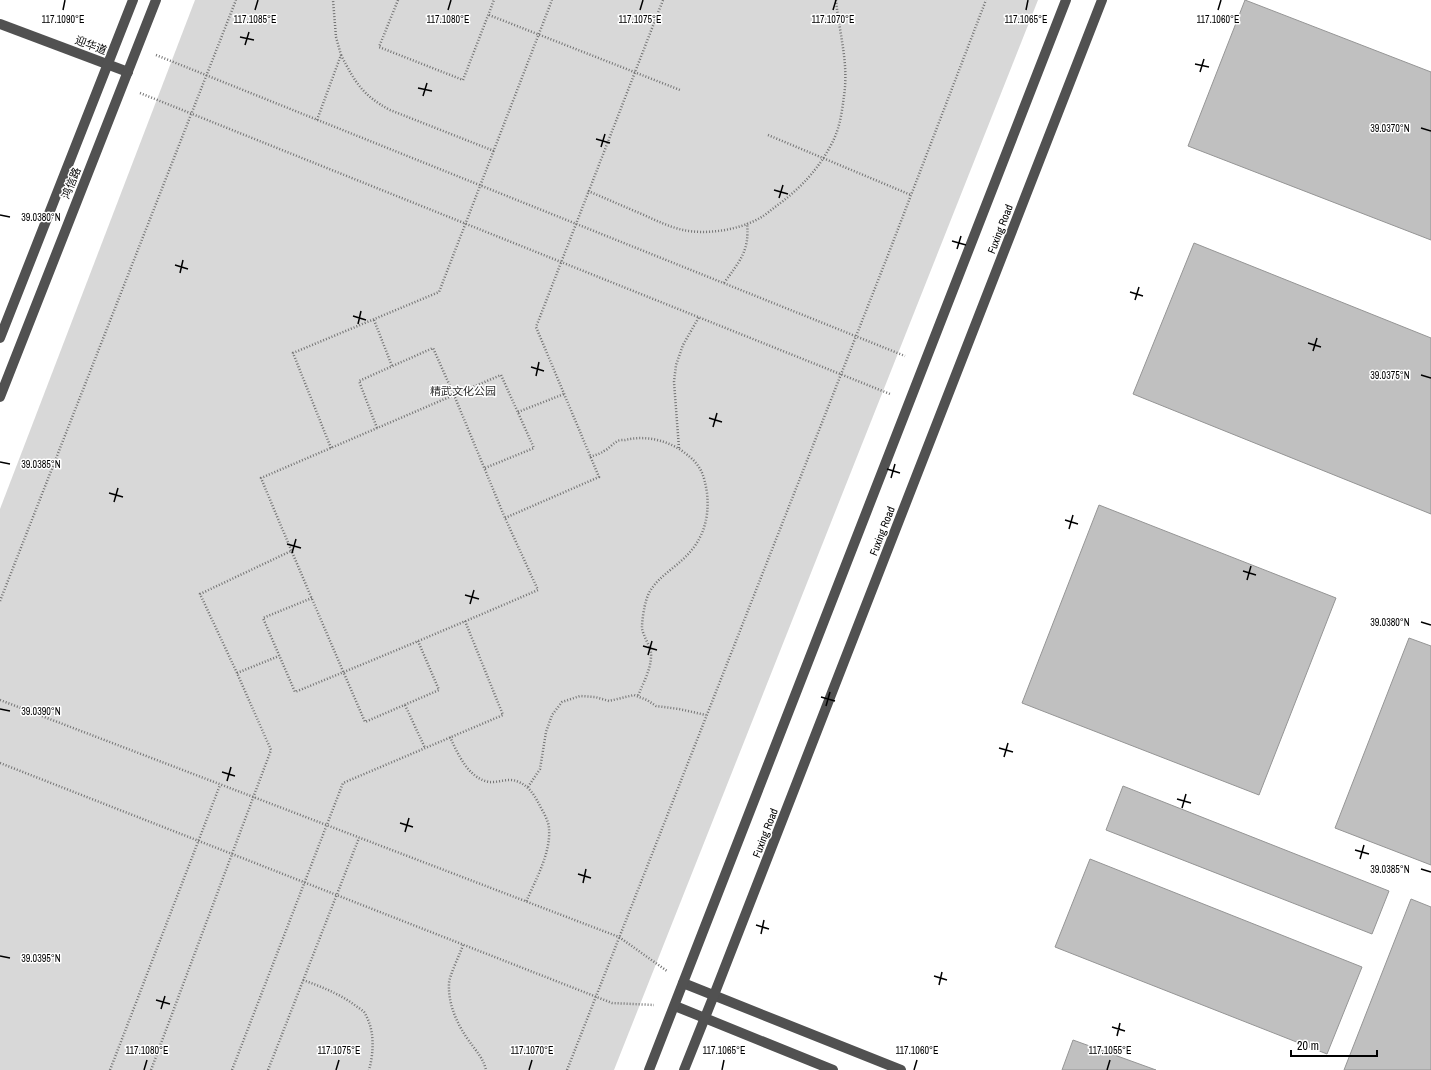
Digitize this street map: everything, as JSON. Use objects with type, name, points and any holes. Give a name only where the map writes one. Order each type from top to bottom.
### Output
[{"type":"street","name":"鸿信路","points":[[0,338],[132,0]]},
{"type":"street","name":"鸿信路","points":[[0,397],[156,0]]},
{"type":"street","name":"Fuxing Road","points":[[649,1070],[1066,0]]},
{"type":"street","name":"Fuxing Road","points":[[684,1070],[1102,0]]},
{"type":"street","name":"迎华道","points":[[0,24],[128,72]]},
{"type":"street","points":[[683,983],[901,1070]]},
{"type":"street","points":[[674,1006],[833,1070]]},
{"type":"path","points":[[0,600],[236,0]]},
{"type":"path","points":[[334,0],[336,38],[341,55],[351,75],[361,88],[375,101],[390,110],[494,151]]},
{"type":"path","points":[[398,0],[379,47],[463,80],[494,0]]},
{"type":"path","points":[[331,448],[293,353],[439,292],[552,0]]},
{"type":"path","points":[[505,518],[599,477],[536,327],[663,0]]},
{"type":"path","points":[[588,191],[669,226],[684,230],[702,231],[733,228],[761,218],[788,198],[813,173],[833,142],[839,124],[845,84],[844,47],[836,0]]},
{"type":"path","points":[[567,1070],[856,336],[986,0]]},
{"type":"path","points":[[489,14],[680,90]]},
{"type":"path","points":[[137,48],[923,364]]},
{"type":"path","points":[[316,120],[341,55]]},
{"type":"path","points":[[122,86],[909,402]]},
{"type":"path","points":[[768,135],[911,195]]},
{"type":"path","points":[[724,283],[737,265],[745,250],[748,238],[747,223]]},
{"type":"path","points":[[679,448],[674,382],[676,365],[683,345],[699,317]]},
{"type":"path","points":[[374,320],[392,366]]},
{"type":"path","points":[[312,598],[263,618],[295,692],[538,590],[505,518],[433,348],[359,381],[377,428]]},
{"type":"path","points":[[418,641],[439,690],[365,722],[291,551],[262,478],[501,375],[534,448],[484,468]]},
{"type":"path","points":[[518,412],[564,394]]},
{"type":"path","points":[[590,457],[605,451],[616,442],[632,438],[650,438],[679,448],[699,466],[705,476],[708,504],[704,530],[698,542],[681,561],[659,579],[651,589],[646,600],[642,628],[651,652],[650,663],[638,696]]},
{"type":"path","points":[[151,1070],[231,853],[271,750],[200,594],[291,551]]},
{"type":"path","points":[[232,1070],[342,783],[503,715],[465,621]]},
{"type":"path","points":[[237,673],[280,656]]},
{"type":"path","points":[[528,787],[540,769],[546,732],[552,715],[562,702],[580,696],[595,697],[609,701],[634,695],[647,700],[656,706],[679,709],[706,716]]},
{"type":"path","points":[[0,700],[619,937],[683,983]]},
{"type":"path","points":[[405,705],[424,748]]},
{"type":"path","points":[[450,737],[463,763],[476,776],[488,782],[515,780],[528,787],[537,800],[549,828],[549,840],[546,855],[526,902]]},
{"type":"path","points":[[0,763],[595,997],[612,1003],[674,1006]]},
{"type":"path","points":[[110,1070],[220,785]]},
{"type":"path","points":[[268,1070],[359,838]]},
{"type":"path","points":[[463,945],[449,982],[450,999],[454,1014],[463,1032],[484,1060],[486,1070]]},
{"type":"path","points":[[303,980],[334,992],[350,1001],[364,1012],[373,1042],[369,1070]]},
{"type":"green space","name":"精武文化公园","points":[[195,0],[1038,0],[614,1070],[0,1070],[0,509]]},
{"type":"building","points":[[1245,0],[1431,72],[1431,240],[1188,146]]},
{"type":"building","points":[[1194,243],[1431,338],[1431,514],[1133,394]]},
{"type":"building","points":[[1099,505],[1336,598],[1259,795],[1022,703]]},
{"type":"building","points":[[1409,638],[1431,646],[1431,865],[1335,828]]},
{"type":"building","points":[[1123,786],[1389,891],[1372,934],[1106,830]]},
{"type":"building","points":[[1090,859],[1362,967],[1327,1054],[1055,947]]},
{"type":"building","points":[[1411,899],[1431,907],[1431,1070],[1344,1070]]},
{"type":"building","points":[[1073,1040],[1156,1070],[1062,1070]]}]
